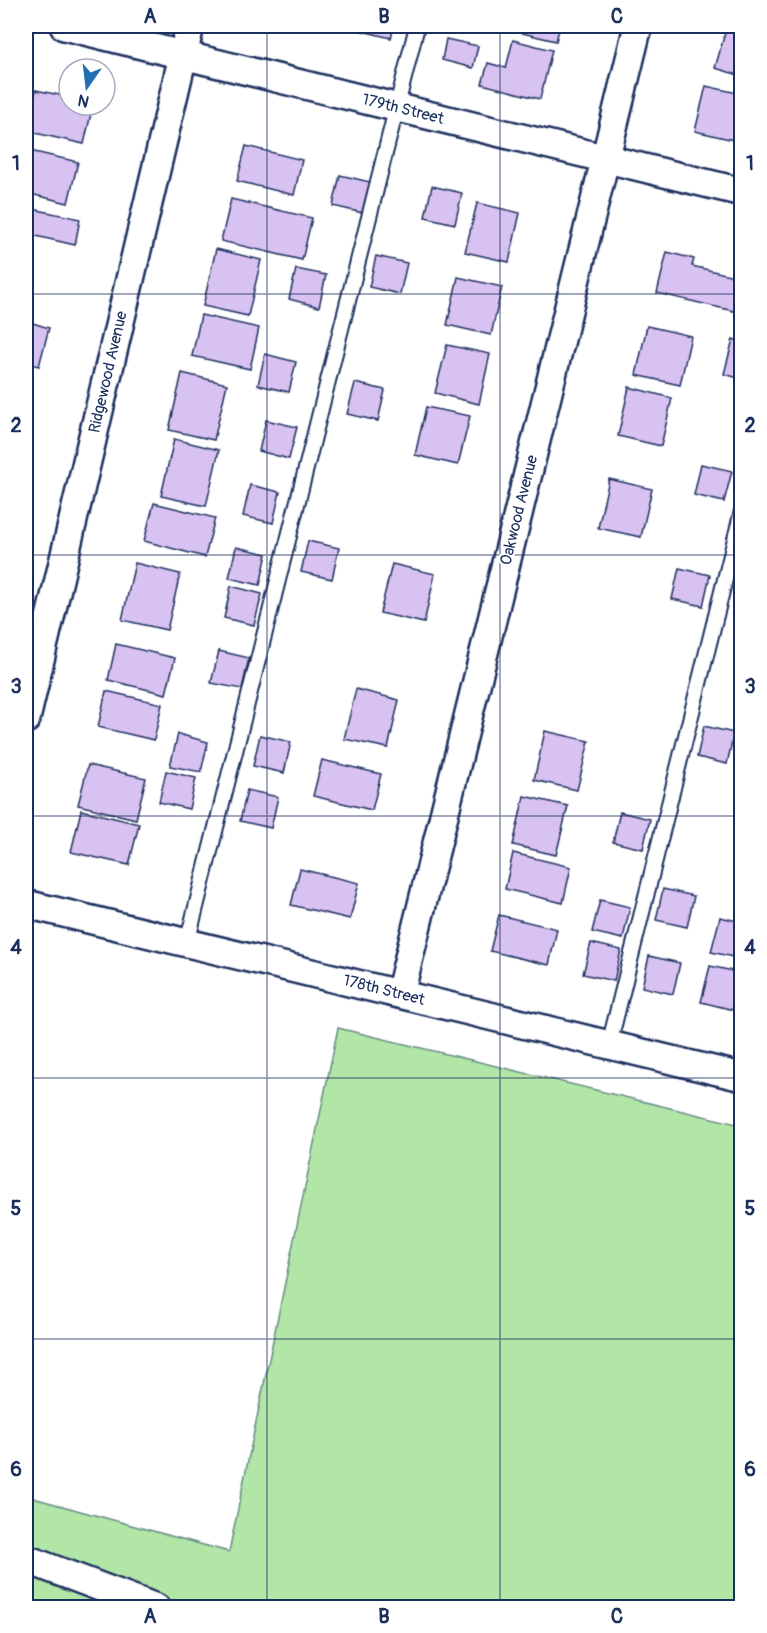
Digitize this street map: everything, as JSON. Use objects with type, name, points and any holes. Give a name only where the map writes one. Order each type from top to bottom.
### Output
[{"type":"street","name":"179th Street","points":[[64,26],[741,192]]},
{"type":"street","name":"Ridgewood Avenue","points":[[26,719],[190,26]]},
{"type":"street","name":"Oakwood Avenue","points":[[400,994],[638,26]]},
{"type":"street","name":"178th Street","points":[[26,904],[741,1077]]},
{"type":"street","points":[[26,1559],[156,1608]]},
{"type":"lane","points":[[187,943],[417,26]]},
{"type":"lane","points":[[609,1045],[741,511]]},
{"type":"green space","points":[[338,1028],[741,1125],[741,1607],[26,1607],[26,1496],[229,1552]]},
{"type":"building","points":[[363,26],[394,26],[391,38],[362,31]]},
{"type":"building","points":[[524,26],[560,26],[556,41],[522,33]]},
{"type":"building","points":[[727,26],[742,27],[742,76],[715,68]]},
{"type":"building","points":[[446,39],[478,46],[473,68],[442,60]]},
{"type":"building","points":[[513,40],[552,50],[540,99],[482,84],[488,63],[506,68]]},
{"type":"building","points":[[706,86],[742,94],[742,108],[738,121],[742,122],[742,142],[695,131]]},
{"type":"building","points":[[36,90],[57,94],[57,117],[90,117],[84,144],[26,131]]},
{"type":"building","points":[[246,146],[302,160],[294,195],[237,181]]},
{"type":"building","points":[[26,150],[78,162],[68,203],[26,193]]},
{"type":"building","points":[[340,175],[370,182],[363,213],[333,206]]},
{"type":"building","points":[[432,186],[462,193],[455,224],[425,217]]},
{"type":"building","points":[[231,199],[312,218],[302,260],[221,241]]},
{"type":"building","points":[[477,203],[520,213],[509,262],[465,252]]},
{"type":"building","points":[[33,209],[80,219],[75,245],[27,234]]},
{"type":"building","points":[[216,249],[261,260],[248,316],[203,306]]},
{"type":"building","points":[[667,252],[694,259],[692,266],[742,278],[742,313],[657,293]]},
{"type":"building","points":[[376,256],[407,263],[400,294],[369,287]]},
{"type":"building","points":[[296,269],[326,275],[319,307],[289,299]]},
{"type":"building","points":[[458,277],[502,287],[491,335],[447,325]]},
{"type":"building","points":[[201,315],[259,328],[250,369],[192,356]]},
{"type":"building","points":[[26,321],[49,328],[39,366],[26,363]]},
{"type":"building","points":[[647,326],[691,336],[680,385],[636,375]]},
{"type":"building","points":[[733,339],[742,342],[742,379],[724,374]]},
{"type":"building","points":[[447,345],[490,354],[479,404],[435,393]]},
{"type":"building","points":[[265,354],[296,362],[289,392],[258,385]]},
{"type":"building","points":[[182,373],[227,384],[214,440],[169,430]]},
{"type":"building","points":[[355,383],[385,390],[378,421],[347,414]]},
{"type":"building","points":[[629,387],[672,398],[661,446],[618,436]]},
{"type":"building","points":[[426,407],[470,416],[458,465],[415,455]]},
{"type":"building","points":[[266,420],[297,427],[289,459],[259,451]]},
{"type":"building","points":[[174,439],[219,450],[206,506],[161,496]]},
{"type":"building","points":[[701,464],[732,471],[724,502],[694,495]]},
{"type":"building","points":[[609,479],[652,489],[641,537],[598,528]]},
{"type":"building","points":[[250,485],[280,492],[273,523],[243,516]]},
{"type":"building","points":[[154,503],[215,518],[205,557],[144,541]]},
{"type":"building","points":[[308,541],[339,548],[332,579],[301,572]]},
{"type":"building","points":[[236,547],[267,554],[260,585],[229,578]]},
{"type":"building","points":[[135,563],[180,574],[167,630],[122,620]]},
{"type":"building","points":[[392,564],[435,574],[424,623],[380,613]]},
{"type":"building","points":[[679,568],[710,575],[703,606],[672,599]]},
{"type":"building","points":[[742,576],[742,608],[734,606]]},
{"type":"building","points":[[231,586],[262,594],[254,625],[224,618]]},
{"type":"building","points":[[116,644],[175,658],[166,694],[108,680]]},
{"type":"building","points":[[219,651],[249,658],[242,689],[211,683]]},
{"type":"building","points":[[356,689],[399,700],[388,748],[344,739]]},
{"type":"building","points":[[106,691],[162,704],[154,740],[98,727]]},
{"type":"building","points":[[704,726],[734,733],[727,764],[697,757]]},
{"type":"building","points":[[545,731],[589,741],[577,790],[534,780]]},
{"type":"building","points":[[178,734],[208,742],[201,772],[170,766]]},
{"type":"building","points":[[260,735],[291,742],[284,773],[253,766]]},
{"type":"building","points":[[322,760],[381,774],[372,810],[313,796]]},
{"type":"building","points":[[88,765],[146,778],[136,819],[78,805]]},
{"type":"building","points":[[166,771],[196,778],[189,809],[159,802]]},
{"type":"building","points":[[247,790],[278,797],[271,828],[240,821]]},
{"type":"building","points":[[524,796],[568,806],[556,855],[513,845]]},
{"type":"building","points":[[81,810],[139,824],[129,865],[71,852]]},
{"type":"building","points":[[620,812],[650,819],[643,849],[613,842]]},
{"type":"building","points":[[513,853],[571,867],[563,903],[505,889]]},
{"type":"building","points":[[300,869],[359,883],[350,919],[291,905]]},
{"type":"building","points":[[663,889],[694,896],[687,927],[656,920]]},
{"type":"building","points":[[600,900],[630,907],[623,939],[592,932]]},
{"type":"building","points":[[499,915],[557,929],[549,965],[490,951]]},
{"type":"building","points":[[720,917],[742,922],[742,959],[711,952]]},
{"type":"building","points":[[591,943],[621,950],[614,981],[583,974]]},
{"type":"building","points":[[649,956],[680,963],[673,994],[642,987]]},
{"type":"building","points":[[710,966],[742,973],[742,1012],[701,1002]]}]
